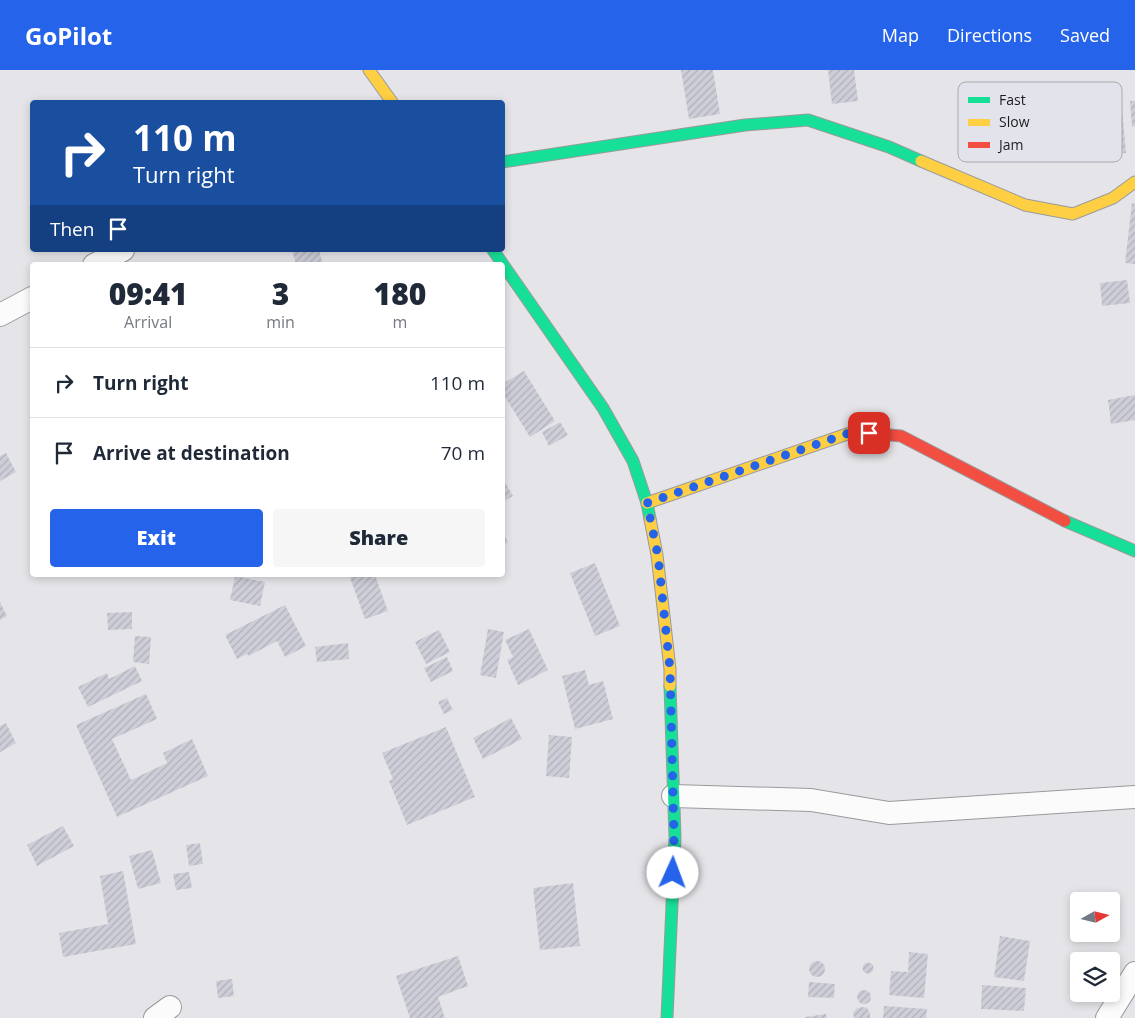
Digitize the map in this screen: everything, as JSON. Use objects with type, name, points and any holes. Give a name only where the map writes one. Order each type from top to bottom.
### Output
[{"type":"street","points":[[369,70],[387,100]]},
{"type":"street","points":[[505,162],[745,125],[808,120],[889,147],[1025,206],[1073,214],[1113,198],[1135,182]]},
{"type":"street","points":[[100,262],[119,252]]},
{"type":"street","points":[[505,267],[603,408],[633,461],[647,503],[658,556],[670,669],[674,837],[667,1018]]},
{"type":"street","points":[[0,315],[30,299]]},
{"type":"street","points":[[647,503],[852,432],[901,436],[1057,517],[1135,551]]},
{"type":"street","points":[[674,796],[811,800],[889,813],[1135,797]]},
{"type":"street","points":[[1107,1018],[1135,973]]},
{"type":"building","points":[[681,70],[713,70],[720,114],[689,119]]},
{"type":"building","points":[[828,70],[854,70],[858,101],[832,104]]},
{"type":"building","points":[[1130,101],[1135,101],[1135,126],[1132,127]]},
{"type":"building","points":[[1122,109],[1126,153],[1122,153]]},
{"type":"building","points":[[1132,203],[1135,204],[1135,264],[1125,263]]},
{"type":"building","points":[[293,252],[320,252],[322,262],[295,262]]},
{"type":"building","points":[[1127,280],[1130,303],[1102,306],[1100,283]]},
{"type":"building","points":[[524,371],[555,421],[530,437],[505,397],[505,382]]},
{"type":"building","points":[[1135,395],[1135,420],[1111,424],[1108,400]]},
{"type":"building","points":[[560,422],[568,435],[549,446],[542,432]]},
{"type":"building","points":[[6,453],[16,472],[0,481],[0,456]]},
{"type":"building","points":[[505,483],[513,496],[505,500]]},
{"type":"building","points":[[595,563],[620,626],[595,636],[570,573]]},
{"type":"building","points":[[235,577],[265,582],[260,606],[230,600]]},
{"type":"building","points":[[350,577],[376,577],[388,611],[365,619]]},
{"type":"building","points":[[0,602],[7,616],[0,620]]},
{"type":"building","points":[[285,605],[306,646],[285,657],[277,641],[249,656],[247,654],[237,659],[225,635]]},
{"type":"building","points":[[132,612],[132,629],[108,630],[107,613]]},
{"type":"building","points":[[488,629],[504,632],[496,678],[480,675]]},
{"type":"building","points":[[529,629],[548,670],[518,685],[507,660],[513,657],[505,640]]},
{"type":"building","points":[[439,630],[450,652],[426,664],[415,642]]},
{"type":"building","points":[[135,636],[151,637],[149,664],[133,662]]},
{"type":"building","points":[[348,643],[349,659],[317,662],[315,647]]},
{"type":"building","points":[[447,657],[453,671],[431,682],[424,668]]},
{"type":"building","points":[[135,666],[142,681],[88,707],[78,687],[107,673],[109,679]]},
{"type":"building","points":[[585,670],[589,685],[603,681],[613,719],[575,729],[562,676]]},
{"type":"building","points":[[146,694],[157,719],[112,739],[131,780],[167,763],[163,753],[192,739],[208,776],[117,817],[76,725]]},
{"type":"building","points":[[447,698],[453,710],[444,714],[438,702]]},
{"type":"building","points":[[511,718],[522,739],[483,759],[473,738]]},
{"type":"building","points":[[6,723],[16,743],[0,752],[0,726]]},
{"type":"building","points":[[446,727],[475,797],[407,825],[389,781],[393,779],[382,753]]},
{"type":"building","points":[[549,735],[572,737],[569,778],[546,776]]},
{"type":"building","points":[[63,826],[74,846],[37,866],[27,845]]},
{"type":"building","points":[[200,843],[203,864],[189,866],[186,845]]},
{"type":"building","points":[[152,850],[161,883],[138,889],[129,856]]},
{"type":"building","points":[[123,871],[136,944],[63,957],[59,933],[108,924],[100,876]]},
{"type":"building","points":[[189,872],[192,888],[176,890],[173,874]]},
{"type":"building","points":[[573,883],[580,946],[540,950],[533,888]]},
{"type":"building","points":[[1000,936],[1030,941],[1024,981],[994,977]]},
{"type":"building","points":[[909,952],[928,954],[924,998],[889,995],[891,971],[908,972]]},
{"type":"building","points":[[458,956],[468,986],[438,997],[445,1018],[410,1018],[396,976]]},
{"type":"building","points":[[814,961],[820,961],[825,966],[823,975],[814,977],[809,972],[809,966]]},
{"type":"building","points":[[868,962],[874,968],[868,974],[862,968]]},
{"type":"building","points":[[232,979],[234,996],[218,998],[216,981]]},
{"type":"building","points":[[809,982],[835,984],[834,998],[808,997]]},
{"type":"building","points":[[982,985],[1026,988],[1024,1011],[981,1009]]},
{"type":"building","points":[[864,990],[869,992],[871,997],[869,1002],[864,1004],[859,1002],[857,997],[859,992]]},
{"type":"building","points":[[884,1006],[927,1009],[926,1018],[883,1018]]},
{"type":"building","points":[[867,1008],[870,1018],[854,1018],[853,1013],[856,1009]]},
{"type":"building","points":[[826,1014],[827,1018],[805,1018],[805,1017]]},
{"type":"traffic: fast","points":[[505,162],[745,125],[808,120],[889,147],[921,161]]},
{"type":"traffic: fast","points":[[494,252],[501,262]]},
{"type":"traffic: fast","points":[[505,267],[603,408],[633,461],[647,503],[650,519]]},
{"type":"traffic: fast","points":[[1065,521],[1135,551]]},
{"type":"traffic: fast","points":[[667,1018],[675,837],[670,686]]},
{"type":"traffic: slow","points":[[369,70],[391,100]]},
{"type":"traffic: slow","points":[[921,161],[1025,205],[1073,214],[1113,198],[1135,182]]},
{"type":"traffic: slow","points":[[647,503],[856,432]]},
{"type":"traffic: slow","points":[[650,519],[657,555],[670,669],[670,686]]},
{"type":"traffic: jam","points":[[856,432],[901,436],[1065,521]]},
{"type":"route","points":[[673,873],[674,837],[670,669],[658,556],[647,503],[852,432],[869,433]]}]
